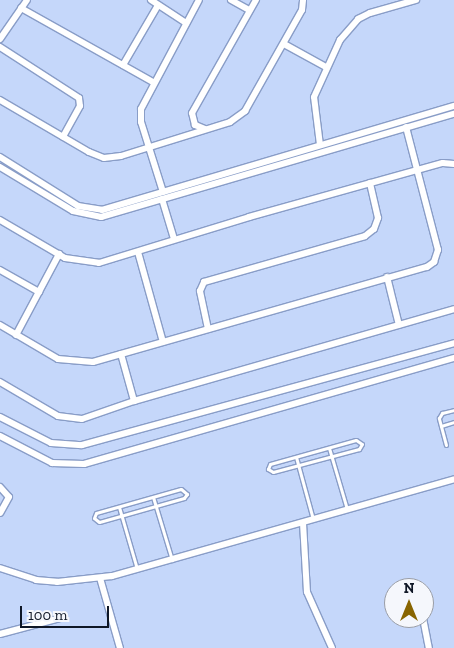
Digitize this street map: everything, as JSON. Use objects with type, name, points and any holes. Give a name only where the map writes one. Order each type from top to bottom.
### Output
[{"type":"street","points":[[0,39],[27,0]]},
{"type":"street","points":[[151,0],[186,23]]},
{"type":"street","points":[[174,239],[163,195],[148,148],[141,116],[143,102],[153,82],[199,0]]},
{"type":"street","points":[[231,0],[249,10]]},
{"type":"street","points":[[207,130],[195,125],[192,113],[256,0]]},
{"type":"street","points":[[0,100],[63,137],[104,158],[148,148],[207,130],[241,116],[284,44],[302,10],[304,0]]},
{"type":"street","points":[[320,145],[314,97],[326,67],[344,34],[358,20],[370,13],[416,0]]},
{"type":"street","points":[[123,65],[158,5]]},
{"type":"street","points":[[21,8],[153,82]]},
{"type":"street","points":[[284,44],[326,67]]},
{"type":"street","points":[[0,47],[79,98],[80,106],[63,137]]},
{"type":"street","points":[[189,187],[359,137],[454,106]]},
{"type":"street","points":[[0,167],[87,216],[106,216],[163,195],[320,145],[406,127],[454,114]]},
{"type":"street","points":[[0,325],[67,362],[93,362],[387,276],[427,267],[438,254],[406,127]]},
{"type":"street","points":[[0,157],[86,209],[102,210],[163,195]]},
{"type":"street","points":[[0,220],[59,254],[90,263],[138,252],[174,239],[417,170],[443,163],[454,164]]},
{"type":"street","points":[[208,329],[200,291],[204,282],[365,236],[374,228],[378,218],[370,183]]},
{"type":"street","points":[[138,252],[163,342]]},
{"type":"street","points":[[16,335],[59,254]]},
{"type":"street","points":[[0,270],[39,292]]},
{"type":"street","points":[[387,276],[399,325]]},
{"type":"street","points":[[0,382],[58,416],[70,419],[94,416],[134,401],[454,309]]},
{"type":"street","points":[[0,417],[50,443],[82,445],[454,342]]},
{"type":"street","points":[[121,354],[134,401]]},
{"type":"street","points":[[0,436],[42,460],[63,465],[84,464],[454,358]]},
{"type":"street","points":[[0,568],[36,580],[57,582],[100,578],[173,560],[454,479]]},
{"type":"street","points":[[0,487],[8,492],[7,502],[0,512]]},
{"type":"street","points":[[0,498],[7,502]]},
{"type":"street","points":[[303,522],[307,592],[332,648]]},
{"type":"street","points":[[100,578],[120,648]]},
{"type":"street","points":[[0,634],[60,618]]},
{"type":"street","points":[[425,628],[429,648]]},
{"type":"lane","points":[[446,446],[440,426],[441,415],[454,410]]},
{"type":"lane","points":[[440,426],[454,422]]},
{"type":"lane","points":[[356,440],[362,444],[359,449],[298,466],[273,472],[268,469],[270,464],[329,448],[356,440]]},
{"type":"lane","points":[[329,448],[347,510]]},
{"type":"lane","points":[[296,457],[314,520]]},
{"type":"lane","points":[[181,489],[187,494],[184,498],[156,507],[99,522],[94,518],[96,513],[152,497],[181,489]]},
{"type":"lane","points":[[152,497],[173,560]]},
{"type":"lane","points":[[119,507],[138,569]]}]
